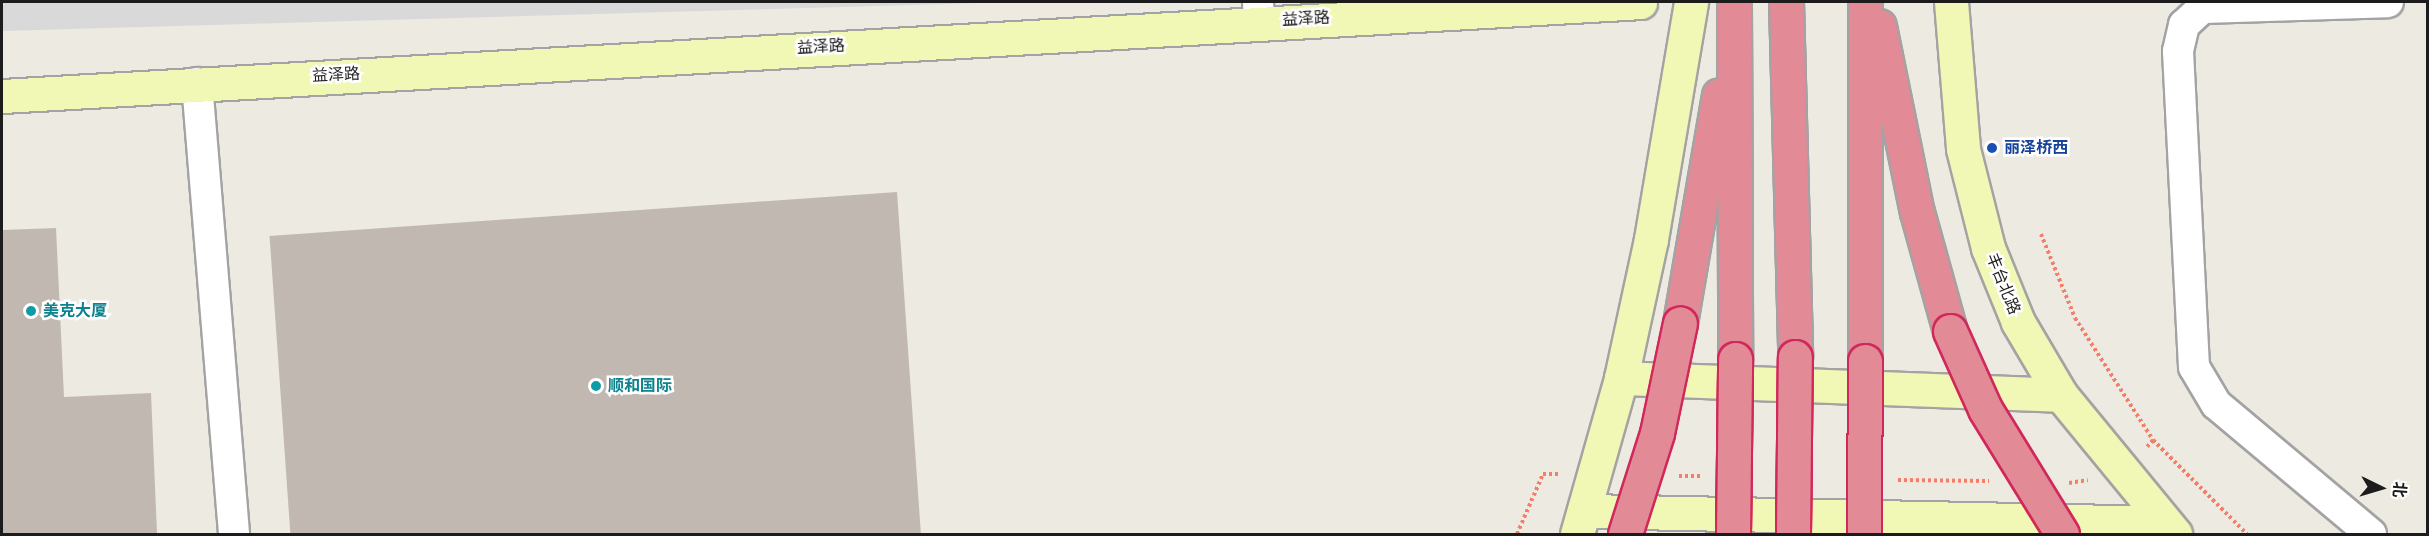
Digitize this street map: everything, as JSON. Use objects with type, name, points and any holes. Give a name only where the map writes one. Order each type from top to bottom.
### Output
[{"type":"highway","points":[[1786,2],[1795,357],[1793,534]]},
{"type":"highway","points":[[1864,534],[1866,2]]},
{"type":"highway","points":[[1874,2],[1917,212],[1950,331],[1984,409],[2061,534]]},
{"type":"highway","points":[[1625,534],[1657,433],[1680,323],[1734,4]]},
{"type":"highway","points":[[1733,534],[1734,4]]},
{"type":"highway","points":[[2034,489],[2079,534]]},
{"type":"street","name":"益泽路","points":[[2,96],[1258,12],[1640,2]]},
{"type":"street","points":[[1691,2],[1621,378],[1582,523],[2169,529]]},
{"type":"street","name":"丰台北路","points":[[1951,2],[1963,149],[1975,204],[2018,322],[2061,395],[2169,529]]},
{"type":"street","points":[[2371,534],[2216,404],[2194,367],[2178,51],[2184,25],[2202,8],[2388,2]]},
{"type":"street","points":[[198,82],[234,534]]},
{"type":"street","points":[[1621,378],[2061,395]]},
{"type":"path","points":[[2153,440],[2247,534]]},
{"type":"shaded area","points":[[2,2],[1020,2],[2,31]]},
{"type":"building","name":"顺和国际","points":[[897,192],[921,534],[290,534],[270,236]]},
{"type":"building","name":"美克大厦","points":[[56,228],[64,397],[151,393],[157,533],[2,534],[2,230]]},
{"type":"place","name":"丽泽桥西","points":[[1992,148]]},
{"type":"place","name":"美克大厦","points":[[31,311]]},
{"type":"place","name":"顺和国际","points":[[596,386]]}]
